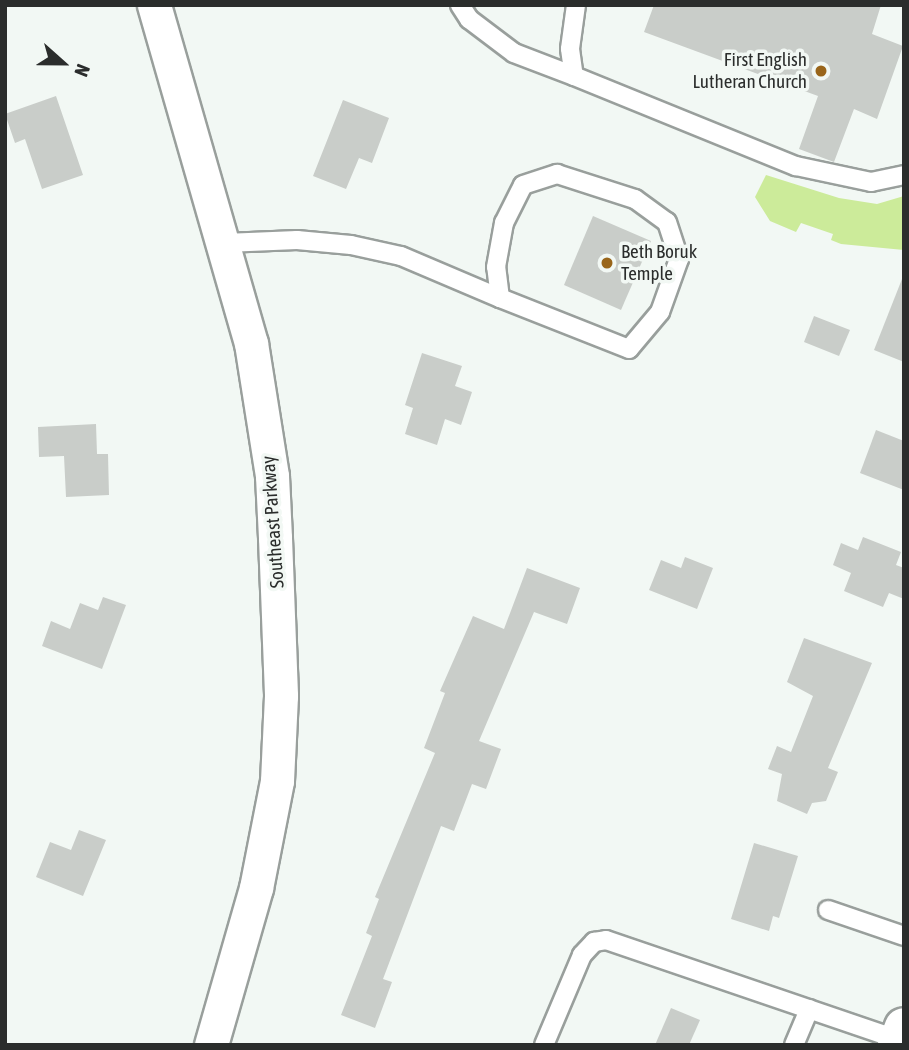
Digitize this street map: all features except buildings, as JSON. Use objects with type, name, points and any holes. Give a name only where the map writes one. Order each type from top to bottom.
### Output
[{"type":"street","name":"Southeast Parkway","points":[[154,5],[225,243],[251,343],[272,476],[281,696],[277,782],[258,876],[211,1045]]},
{"type":"lane","points":[[460,5],[469,19],[514,53],[796,166],[872,182],[904,175]]},
{"type":"lane","points":[[574,76],[570,48],[576,5]]},
{"type":"lane","points":[[225,243],[297,240],[351,245],[401,256],[500,298],[629,349],[660,312],[680,259],[667,222],[635,199],[557,174],[523,184],[504,223],[496,267],[500,298]]},
{"type":"lane","points":[[828,910],[904,936]]},
{"type":"lane","points":[[544,1045],[582,955],[594,942],[606,940],[900,1037]]},
{"type":"lane","points":[[794,1045],[809,1009]]},
{"type":"green space","points":[[766,175],[839,198],[877,204],[904,196],[904,250],[841,244],[831,240],[833,234],[801,223],[796,232],[770,221],[755,197]]},
{"type":"place","name":"First English Lutheran Church","points":[[821,71]]},
{"type":"place","name":"Beth Boruk Temple","points":[[607,263]]}]
